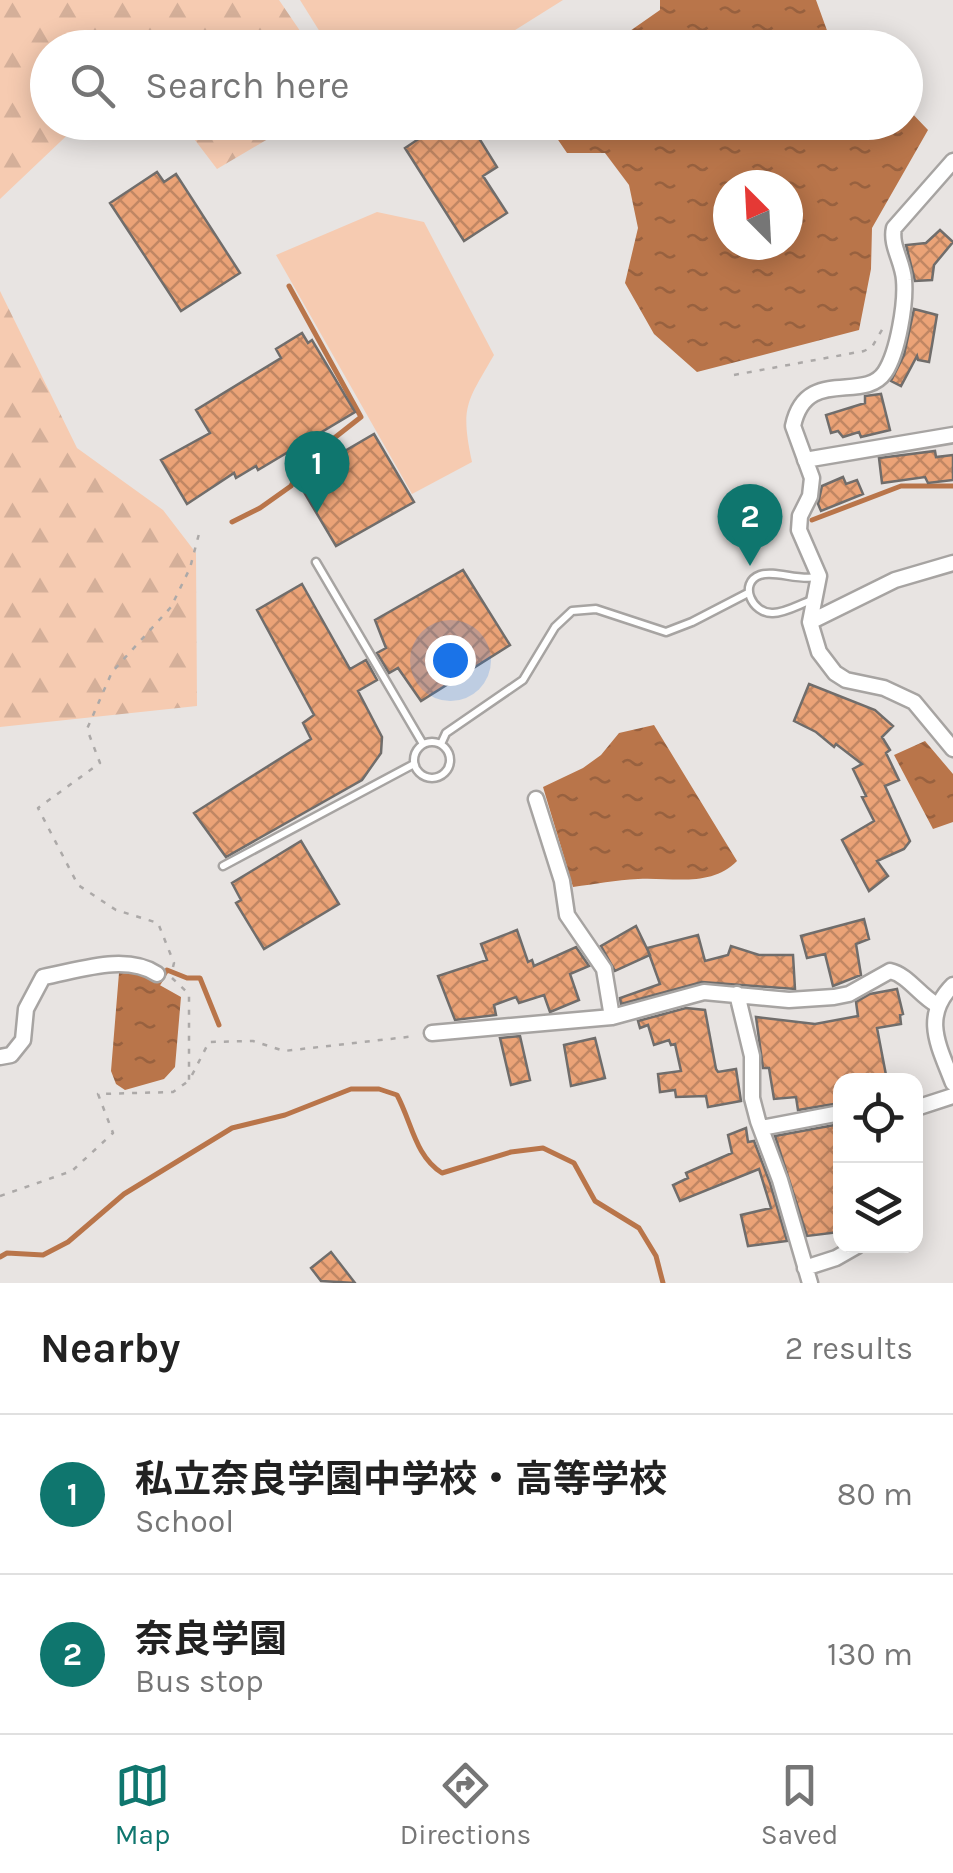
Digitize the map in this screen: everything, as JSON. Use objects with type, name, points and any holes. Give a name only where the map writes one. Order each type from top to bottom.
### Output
[{"type":"street","points":[[953,161],[894,228],[891,238],[904,279],[896,342],[885,372],[872,384],[826,388],[803,402],[793,426],[812,478],[798,530],[819,576],[810,622],[819,652],[835,674],[846,680],[884,688],[914,702],[953,749]]},
{"type":"street","points":[[805,460],[953,435]]},
{"type":"street","points":[[810,622],[895,580],[953,562]]},
{"type":"street","points":[[536,798],[562,881],[570,923],[604,969],[612,1018]]},
{"type":"street","points":[[0,1057],[11,1055],[22,1040],[26,1009],[42,977],[116,964],[147,967],[163,975]]},
{"type":"street","points":[[432,1034],[612,1018],[704,992],[788,1000],[834,997],[849,994],[890,971],[905,977],[919,995],[937,1004]]},
{"type":"street","points":[[953,985],[937,1004],[935,1026],[953,1083]]},
{"type":"street","points":[[737,994],[752,1056],[752,1098],[807,1276],[845,1253]]},
{"type":"street","points":[[923,1106],[953,1096]]},
{"type":"street","points":[[761,1128],[833,1115]]},
{"type":"lane","points":[[316,562],[423,744]]},
{"type":"lane","points":[[813,600],[774,614],[758,608],[748,593],[750,582],[757,576],[819,576]]},
{"type":"lane","points":[[441,744],[446,733],[523,680],[555,627],[572,611],[596,609],[666,632],[748,593]]},
{"type":"lane","points":[[423,744],[441,744],[450,760],[441,776],[424,777],[414,764],[415,752],[423,744]]},
{"type":"lane","points":[[222,866],[414,764]]},
{"type":"path","points":[[734,375],[864,351],[879,339],[884,326]]},
{"type":"path","points":[[174,963],[158,924],[116,910],[78,886],[38,808],[100,763],[87,729],[112,672],[170,607],[190,568],[200,530]]},
{"type":"path","points":[[163,975],[189,994],[189,1080]]},
{"type":"path","points":[[0,1196],[72,1171],[113,1133],[98,1094],[173,1092],[189,1080],[210,1042],[253,1041],[284,1051],[432,1034]]},
{"type":"green space","points":[[0,0],[279,0],[299,30],[30,30],[30,140],[62,140],[0,199]]},
{"type":"green space","points":[[300,0],[563,0],[515,30],[319,30]]},
{"type":"green space","points":[[195,140],[266,140],[217,169]]},
{"type":"green space","points":[[377,212],[424,222],[494,355],[468,405],[472,462],[412,494],[276,255]]},
{"type":"green space","points":[[0,291],[77,448],[163,510],[196,553],[197,706],[0,727]]},
{"type":"water","points":[[660,0],[816,0],[827,30],[631,30],[660,10]]},
{"type":"water","points":[[558,140],[922,140],[872,228],[871,269],[859,330],[697,372],[654,334],[625,283],[638,228],[629,185],[605,153],[567,153]]},
{"type":"water","points":[[654,725],[737,861],[703,878],[630,880],[573,887],[543,787],[583,768],[601,755],[619,733]]},
{"type":"water","points":[[925,741],[953,774],[953,822],[933,829],[894,755]]},
{"type":"water","points":[[119,973],[140,974],[181,997],[175,1067],[164,1079],[125,1090],[116,1084],[111,1071]]},
{"type":"building","points":[[417,140],[480,140],[497,167],[483,176],[507,213],[464,241],[405,148]]},
{"type":"building","points":[[157,172],[164,182],[176,174],[240,273],[181,311],[110,203]]},
{"type":"building","points":[[940,230],[953,242],[934,265],[932,280],[915,281],[906,245],[926,243]]},
{"type":"building","points":[[914,309],[937,315],[932,345],[929,362],[918,360],[917,356],[901,386],[891,381],[904,355]]},
{"type":"building","points":[[302,333],[308,343],[312,340],[355,412],[258,470],[256,466],[236,478],[234,473],[187,504],[161,460],[210,433],[196,410],[281,358],[276,349]]},
{"type":"building","points":[[881,394],[890,430],[861,437],[859,432],[843,437],[838,431],[831,433],[826,415],[865,403],[865,396]]},
{"type":"building","points":[[374,434],[414,502],[336,546],[304,492],[307,473]]},
{"type":"building","points":[[935,451],[936,457],[953,455],[953,480],[928,483],[925,477],[882,483],[879,458]]},
{"type":"building","points":[[843,477],[846,484],[857,480],[863,494],[821,511],[818,504],[822,486]]},
{"type":"building","points":[[463,570],[510,645],[421,701],[398,668],[389,673],[377,653],[386,648],[375,620]]},
{"type":"building","points":[[302,584],[350,669],[366,660],[377,680],[358,691],[382,737],[381,753],[362,780],[226,857],[194,813],[311,739],[303,723],[314,715],[257,610]]},
{"type":"building","points":[[809,684],[875,710],[893,726],[882,737],[899,780],[885,786],[910,841],[904,849],[877,861],[888,876],[869,891],[842,840],[874,821],[853,769],[862,764],[836,744],[834,747],[794,721]]},
{"type":"building","points":[[301,841],[339,904],[264,949],[236,903],[241,900],[232,883]]},
{"type":"building","points":[[864,919],[869,939],[856,944],[861,975],[833,986],[825,954],[807,958],[801,936]]},
{"type":"building","points":[[636,926],[650,955],[615,971],[601,946]]},
{"type":"building","points":[[517,930],[528,962],[532,960],[534,966],[576,947],[589,966],[570,974],[579,1000],[550,1012],[544,995],[519,1003],[516,997],[494,1005],[496,1015],[455,1020],[438,976],[487,960],[481,944]]},
{"type":"building","points":[[698,935],[705,961],[728,955],[731,946],[759,955],[793,955],[795,989],[702,982],[621,1004],[620,998],[660,984],[647,948]]},
{"type":"building","points":[[897,989],[903,1014],[901,1024],[877,1028],[886,1073],[833,1073],[833,1104],[798,1110],[796,1097],[774,1099],[769,1068],[763,1068],[756,1017],[815,1024],[858,1016],[856,1002],[870,994]]},
{"type":"building","points":[[686,1008],[705,1010],[716,1069],[736,1069],[741,1101],[708,1107],[706,1096],[676,1097],[675,1090],[660,1092],[658,1074],[681,1071],[675,1044],[671,1045],[669,1040],[654,1045],[648,1025],[640,1028],[638,1021]]},
{"type":"building","points":[[520,1036],[530,1080],[511,1085],[500,1038]]},
{"type":"building","points":[[595,1038],[605,1078],[571,1086],[564,1045]]},
{"type":"building","points":[[833,1125],[833,1233],[807,1236],[775,1136]]},
{"type":"building","points":[[746,1128],[748,1142],[754,1141],[770,1183],[787,1241],[748,1246],[741,1215],[771,1208],[759,1169],[680,1201],[673,1185],[688,1178],[686,1173],[732,1153],[728,1135]]},
{"type":"building","points":[[331,1252],[355,1283],[321,1281],[311,1268]]},
{"type":"waterway","points":[[232,522],[291,486],[305,461],[361,417],[289,286]]},
{"type":"waterway","points":[[812,520],[901,486],[953,486]]},
{"type":"waterway","points":[[158,984],[167,970],[187,978],[200,978],[219,1025]]},
{"type":"waterway","points":[[0,1257],[7,1253],[43,1255],[68,1242],[124,1194],[232,1128],[285,1115],[351,1089],[379,1089],[397,1095],[420,1148],[442,1173],[511,1152],[543,1148],[574,1163],[595,1201],[639,1228],[656,1256],[663,1283]]},
{"type":"place","name":"私立奈良学園中学校・高等学校","points":[[317,513]]},
{"type":"place","name":"奈良学園","points":[[750,566]]}]
